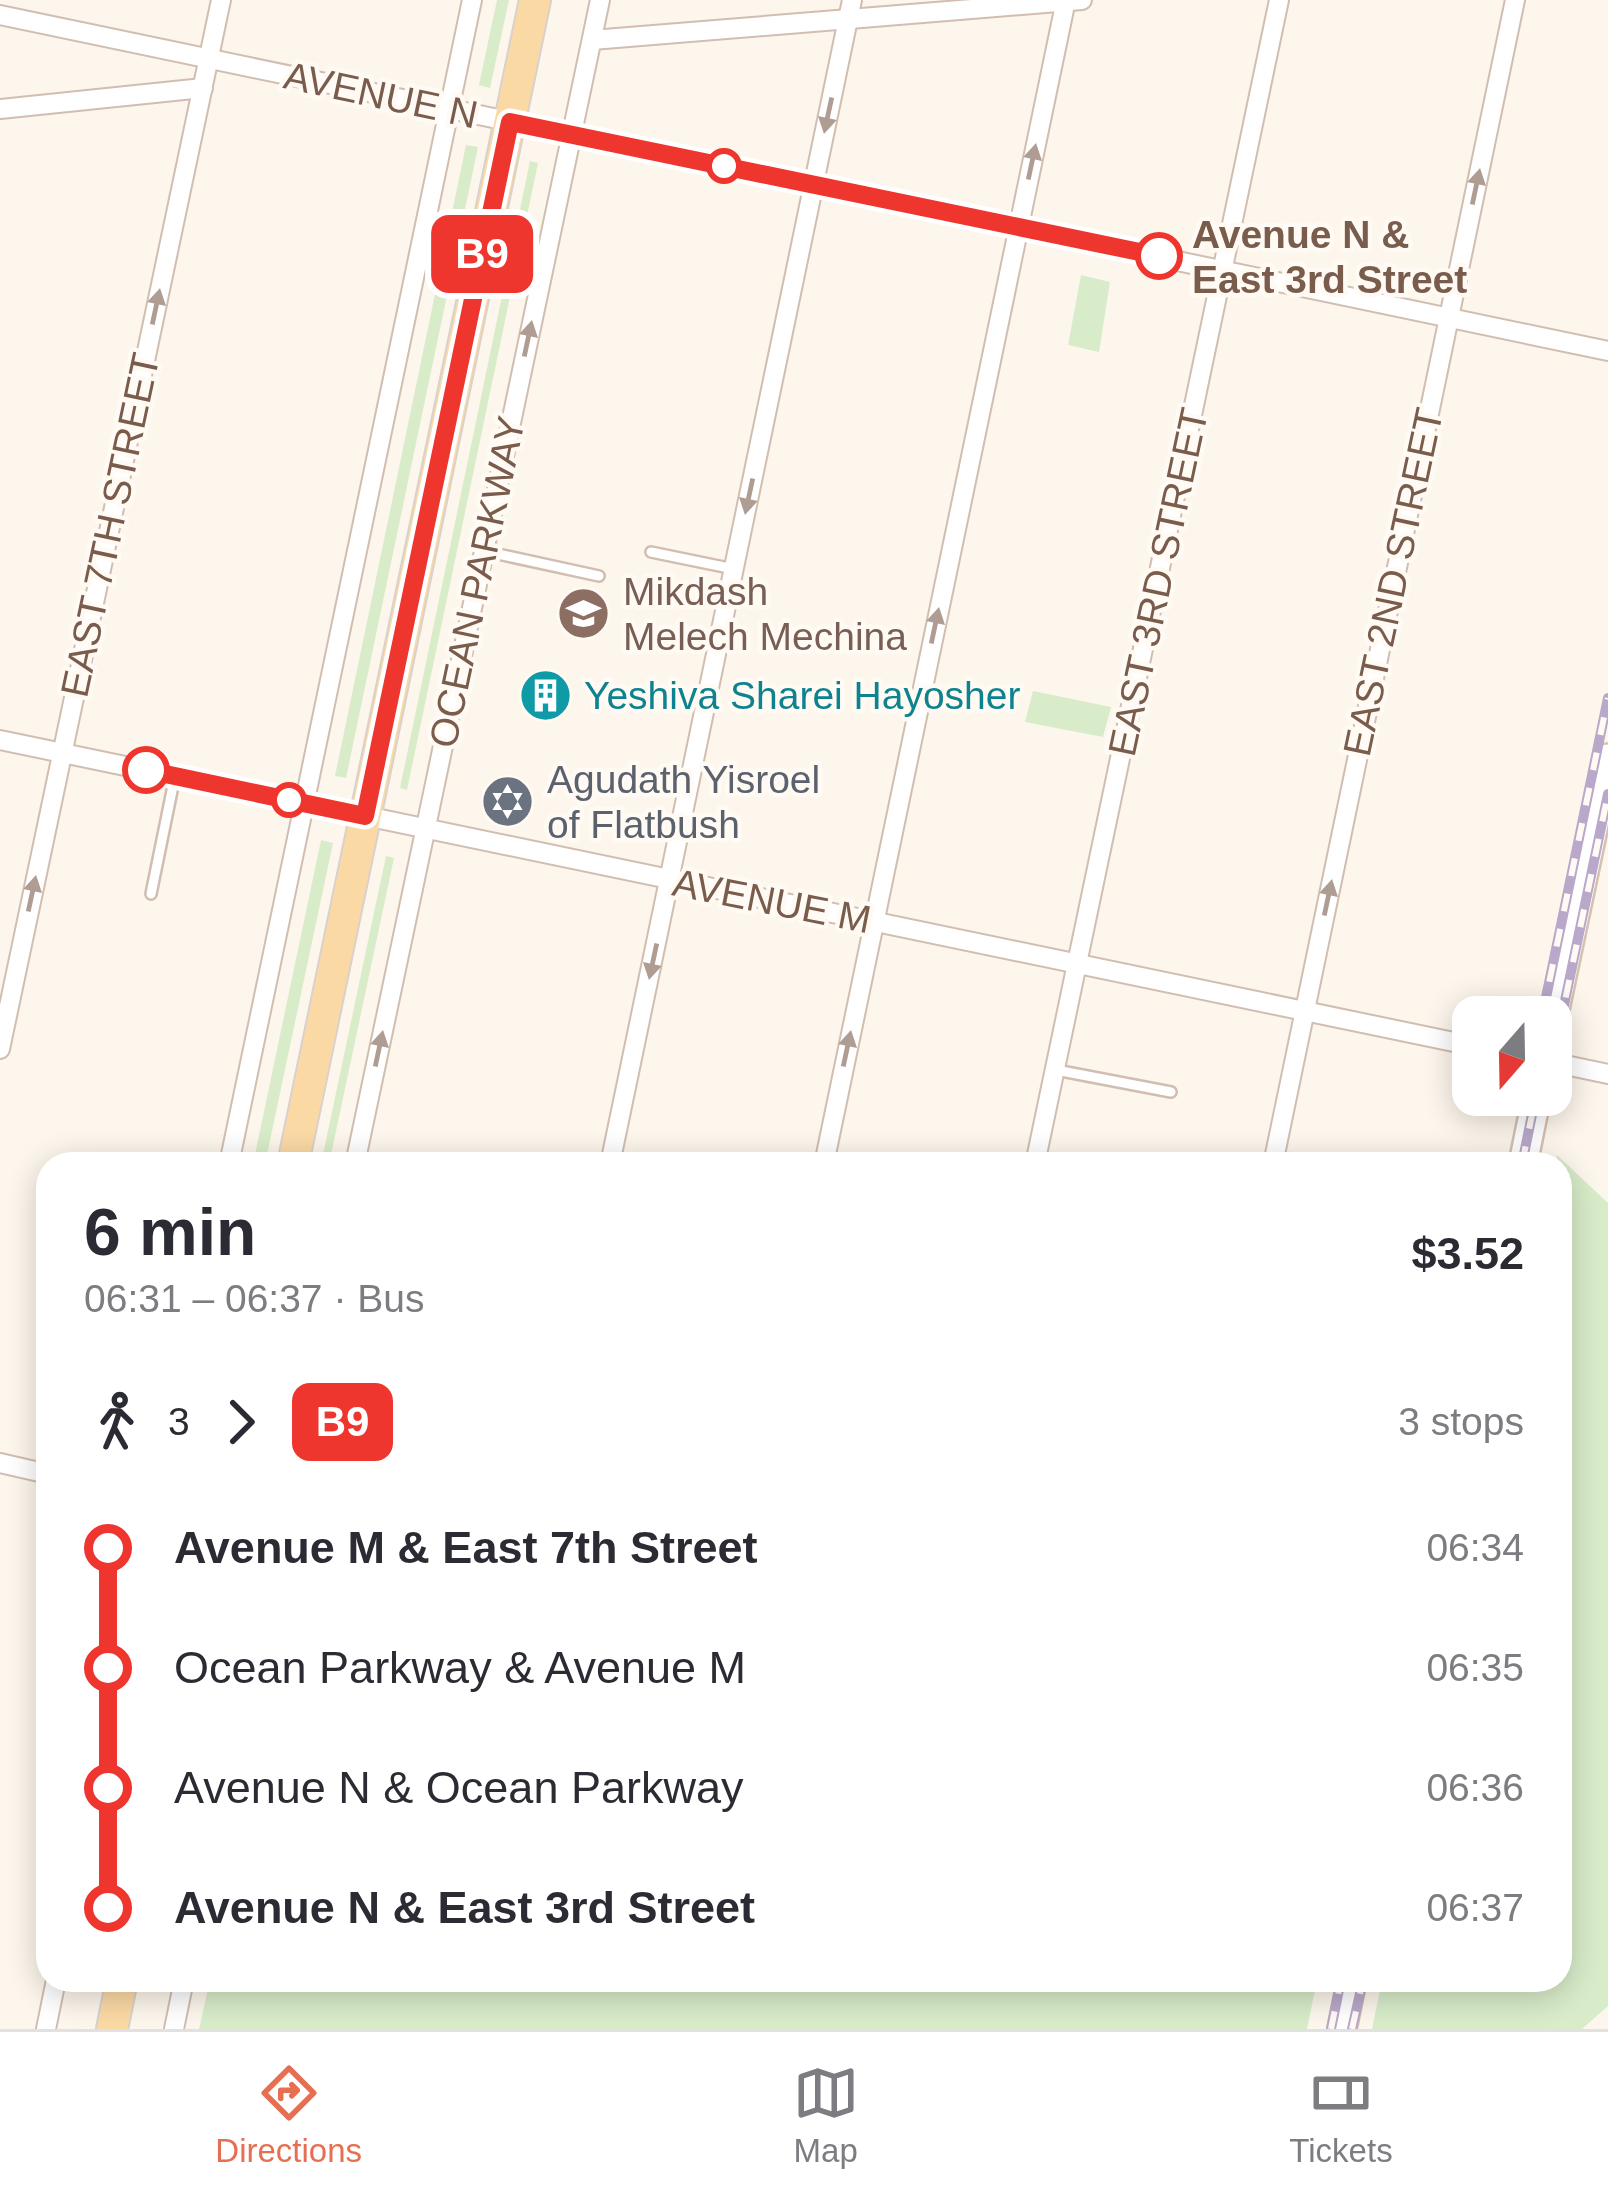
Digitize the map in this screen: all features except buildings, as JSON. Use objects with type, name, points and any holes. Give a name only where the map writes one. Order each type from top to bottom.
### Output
[{"type":"main road","name":"OCEAN PARKWAY","points":[[295,1152],[535,0]]},
{"type":"main road","points":[[1558,996],[1608,758]]},
{"type":"main road","points":[[1525,1152],[1533,1116]]},
{"type":"main road","points":[[112,2029],[120,1992]]},
{"type":"main road","points":[[1342,2029],[1350,1992]]},
{"type":"street","name":"EAST 7TH STREET","points":[[0,1049],[221,0]]},
{"type":"street","points":[[232,1152],[472,0]]},
{"type":"street","name":"OCEAN PARKWAY","points":[[358,1152],[600,0]]},
{"type":"street","points":[[592,40],[850,9],[1082,0]]},
{"type":"street","name":"EAST 3RD STREET","points":[[1038,1152],[1279,0]]},
{"type":"street","name":"EAST 2ND STREET","points":[[1275,1152],[1515,0]]},
{"type":"street","points":[[826,1152],[1066,1]]},
{"type":"street","points":[[613,1152],[850,9]]},
{"type":"street","name":"AVENUE N","points":[[0,15],[1608,351]]},
{"type":"street","points":[[0,109],[203,88]]},
{"type":"street","name":"AVENUE M","points":[[0,740],[1452,1042]]},
{"type":"street","points":[[1572,1066],[1608,1073]]},
{"type":"street","points":[[0,1463],[36,1471]]},
{"type":"street","points":[[46,2029],[54,1992]]},
{"type":"street","points":[[174,2029],[182,1992]]},
{"type":"lane","points":[[484,550],[599,576]]},
{"type":"lane","points":[[651,552],[734,569]]},
{"type":"lane","points":[[151,894],[175,776]]},
{"type":"lane","points":[[1056,1070],[1172,1092]]},
{"type":"green space","points":[[497,0],[509,0],[490,88],[479,85]]},
{"type":"green space","points":[[466,145],[478,147],[346,778],[335,776]]},
{"type":"green space","points":[[530,161],[538,163],[407,790],[400,788]]},
{"type":"green space","points":[[1081,275],[1110,282],[1099,352],[1068,345]]},
{"type":"green space","points":[[1033,691],[1111,707],[1103,737],[1025,722]]},
{"type":"green space","points":[[321,840],[333,843],[268,1152],[256,1152]]},
{"type":"green space","points":[[386,856],[394,858],[332,1152],[324,1152]]},
{"type":"green space","points":[[1572,1169],[1608,1203],[1608,2006],[1582,2029],[1372,2029],[1380,1992],[1572,1992]]},
{"type":"green space","points":[[207,1992],[1315,1992],[1307,2029],[199,2029]]},
{"type":"railway","points":[[1546,996],[1608,698]]},
{"type":"railway","points":[[1566,996],[1608,794]]},
{"type":"railway","points":[[1524,1152],[1532,1116]]},
{"type":"railway","points":[[1331,2029],[1339,1992]]},
{"type":"railway","points":[[1352,2029],[1360,1992]]},
{"type":"bus line","name":"B9","points":[[146,770],[365,816],[510,122],[1159,256]]},
{"type":"place","name":"Avenue N & East 3rd Street","points":[[1159,256]]},
{"type":"place","name":"Mikdash Melech Mechina","points":[[584,613]]},
{"type":"place","name":"Yeshiva Sharei Hayosher","points":[[545,695]]},
{"type":"place","name":"Agudath Yisroel of Flatbush","points":[[508,801]]}]
